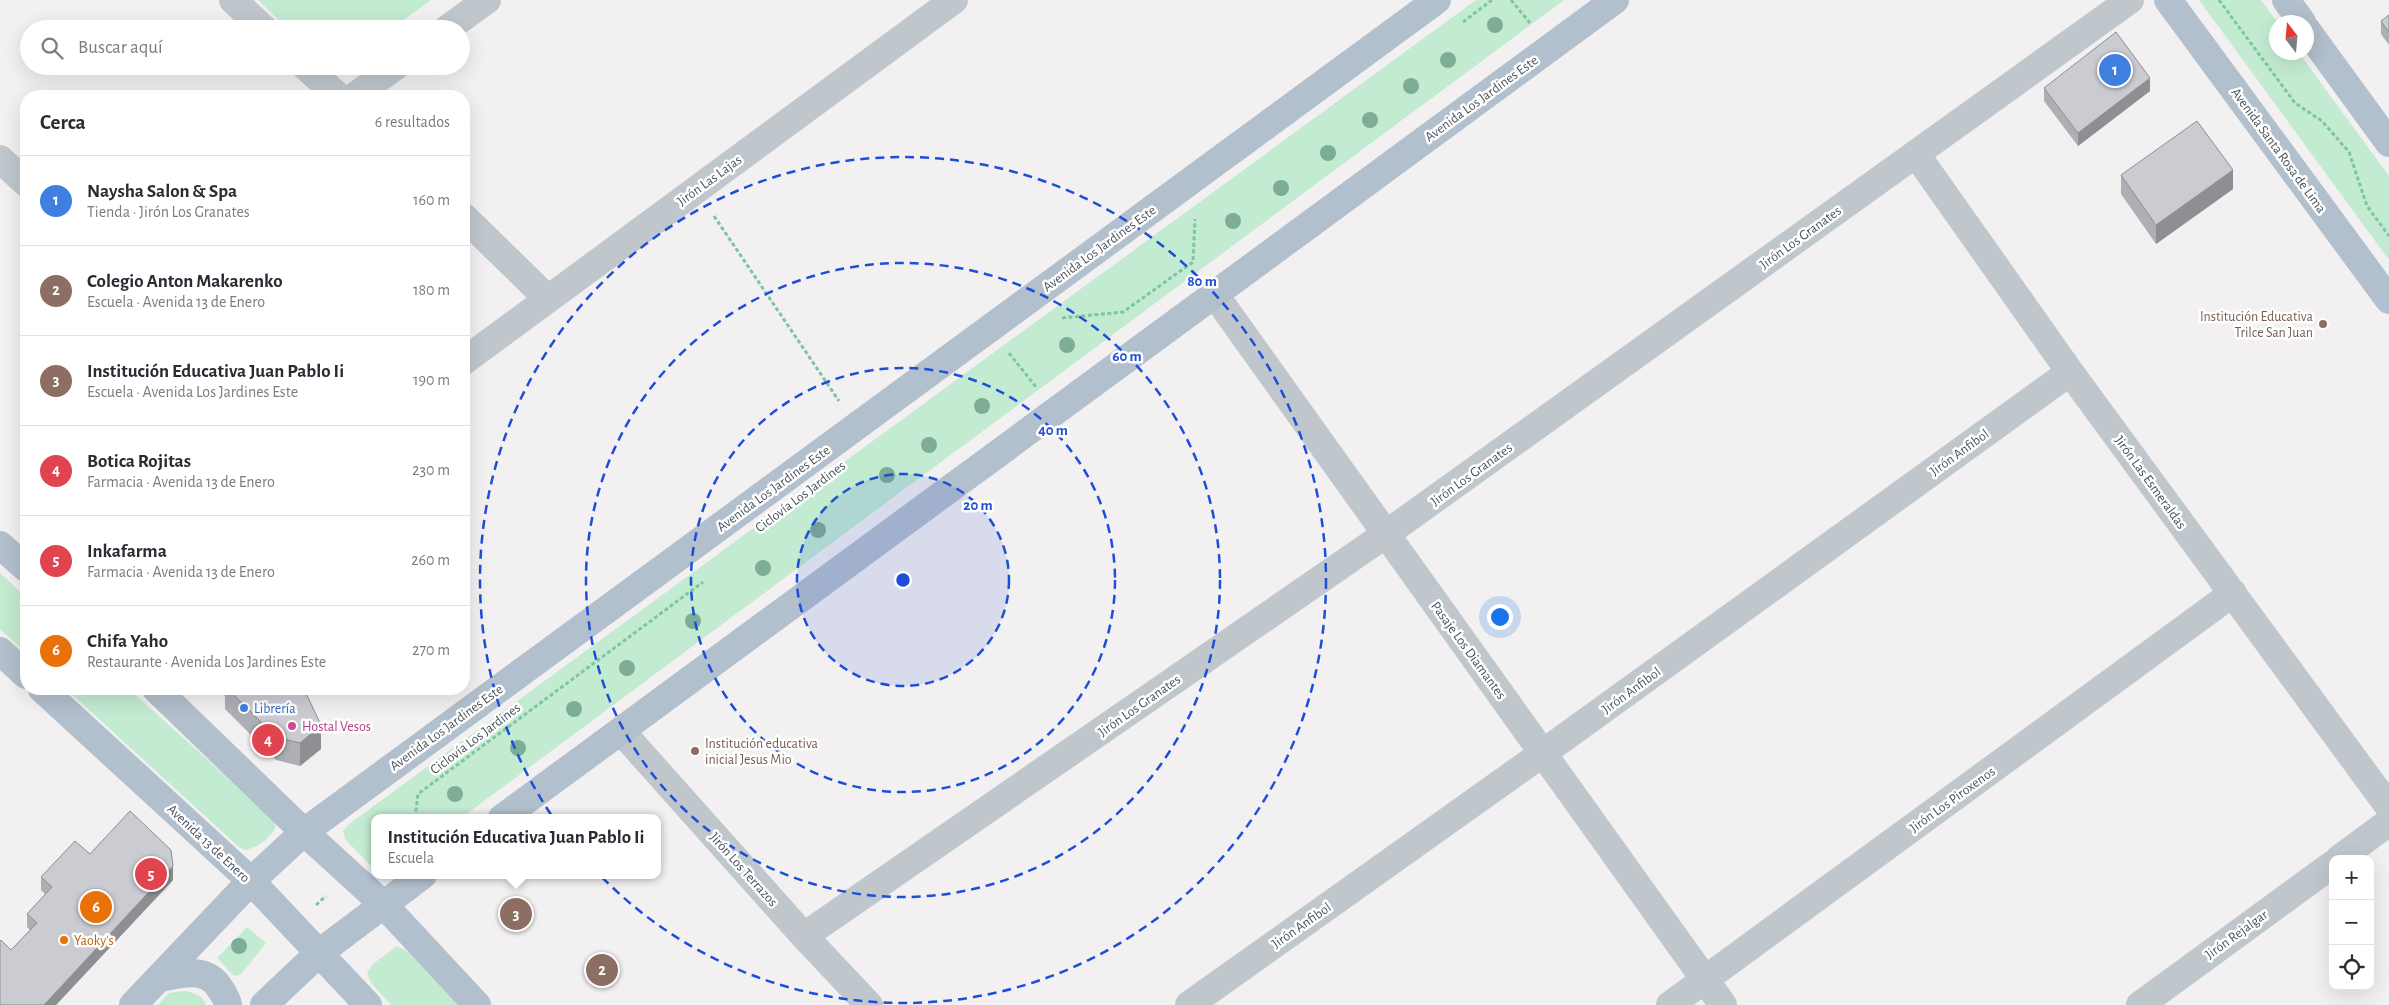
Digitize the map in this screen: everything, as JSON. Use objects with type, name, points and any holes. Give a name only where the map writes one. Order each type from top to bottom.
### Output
[{"type":"main road","name":"Avenida Los Jardines Este","points":[[134,1005],[251,881],[304,832],[1437,0]]},
{"type":"main road","name":"Avenida Los Jardines Este","points":[[507,814],[1615,0]]},
{"type":"main road","name":"Avenida Santa Rosa de Lima","points":[[2168,0],[2389,300]]},
{"type":"main road","points":[[2286,0],[2297,15]]},
{"type":"main road","points":[[2314,39],[2389,143]]},
{"type":"main road","points":[[0,545],[20,563]]},
{"type":"main road","points":[[0,651],[20,669]]},
{"type":"main road","name":"Avenida 13 de Enero","points":[[49,695],[251,881],[368,1005]]},
{"type":"main road","points":[[162,695],[304,832],[383,904],[477,1005]]},
{"type":"main road","points":[[264,1005],[319,953],[417,879]]},
{"type":"main road","points":[[160,978],[194,972],[214,978],[227,998],[228,1005]]},
{"type":"street","points":[[233,0],[254,20]]},
{"type":"street","points":[[459,20],[487,0]]},
{"type":"street","name":"Jirón Las Lajas","points":[[470,357],[954,0]]},
{"type":"street","name":"Jirón Los Granates","points":[[804,936],[1386,534],[2130,0]]},
{"type":"street","points":[[315,75],[331,90]]},
{"type":"street","points":[[363,90],[384,75]]},
{"type":"street","name":"Jirón Las Esmeraldas","points":[[1916,154],[2070,372],[2389,807]]},
{"type":"street","points":[[0,159],[20,177]]},
{"type":"street","points":[[470,223],[548,299]]},
{"type":"street","name":"Pasaje Los Diamantes","points":[[1215,295],[1723,1005]]},
{"type":"street","name":"Jirón Anfibol","points":[[1189,1005],[1543,753],[2070,372]]},
{"type":"street","name":"Jirón Los Piroxenos","points":[[1670,1005],[2233,593]]},
{"type":"street","name":"Jirón Los Terrazos","points":[[621,731],[804,936],[869,1005]]},
{"type":"street","points":[[2344,855],[2389,822]]},
{"type":"street","name":"Jirón Rejalgar","points":[[2140,1005],[2329,867]]},
{"type":"path","points":[[2219,0],[2295,103],[2322,121],[2349,152],[2367,206],[2389,236]]},
{"type":"path","points":[[696,190],[856,427]]},
{"type":"path","points":[[1058,318],[1123,312],[1193,262],[1194,218]]},
{"type":"path","points":[[990,329],[1055,412]]},
{"type":"path","points":[[1002,360],[1017,349]]},
{"type":"path","name":"Ciclovía Los Jardines","points":[[416,814],[418,794],[706,580]]},
{"type":"green space","points":[[258,0],[431,0],[403,20],[279,20]]},
{"type":"green space","points":[[1476,0],[1564,0],[466,814],[371,814],[371,866],[345,839],[343,831],[349,824]]},
{"type":"green space","points":[[2199,0],[2261,0],[2272,15],[2269,15],[2269,60],[2304,60],[2389,176],[2389,260]]},
{"type":"green space","points":[[0,573],[20,591],[20,647],[0,629]]},
{"type":"green space","points":[[73,695],[136,695],[271,817],[276,826],[268,838],[255,847],[246,850],[239,847]]},
{"type":"green space","points":[[247,927],[266,943],[241,974],[234,976],[217,958]]},
{"type":"green space","points":[[397,946],[410,953],[459,1005],[391,1005],[371,983],[367,973],[373,964]]},
{"type":"green space","points":[[184,991],[200,996],[206,1005],[158,1005],[169,993]]},
{"type":"building","points":[[2389,15],[2389,32],[2381,21]]},
{"type":"building","points":[[2116,32],[2150,78],[2078,133],[2044,88]]},
{"type":"building","points":[[2197,121],[2233,170],[2156,225],[2121,175]]},
{"type":"building","points":[[234,695],[307,695],[321,725],[300,743],[276,737]]},
{"type":"building","points":[[130,811],[171,850],[173,866],[44,1005],[0,1005],[0,942],[1,940],[11,950],[37,923],[27,914],[52,887],[41,877],[75,841],[90,854]]},
{"type":"place","name":"Naysha Salon & Spa","points":[[2115,70]]},
{"type":"place","name":"Institución Educativa Trilce San Juan","points":[[2323,324]]},
{"type":"place","name":"Librería","points":[[244,708]]},
{"type":"place","name":"Hostal Vesos","points":[[292,726]]},
{"type":"place","name":"Botica Rojitas","points":[[268,740]]},
{"type":"place","name":"Institución educativa inicial Jesus Mio","points":[[695,751]]},
{"type":"place","name":"Inkafarma","points":[[151,874]]},
{"type":"place","name":"Chifa Yaho","points":[[96,907]]},
{"type":"place","name":"Institución Educativa Juan Pablo Ii","points":[[516,914]]},
{"type":"place","name":"Yaoky's","points":[[64,940]]},
{"type":"place","name":"Colegio Anton Makarenko","points":[[602,970]]}]
